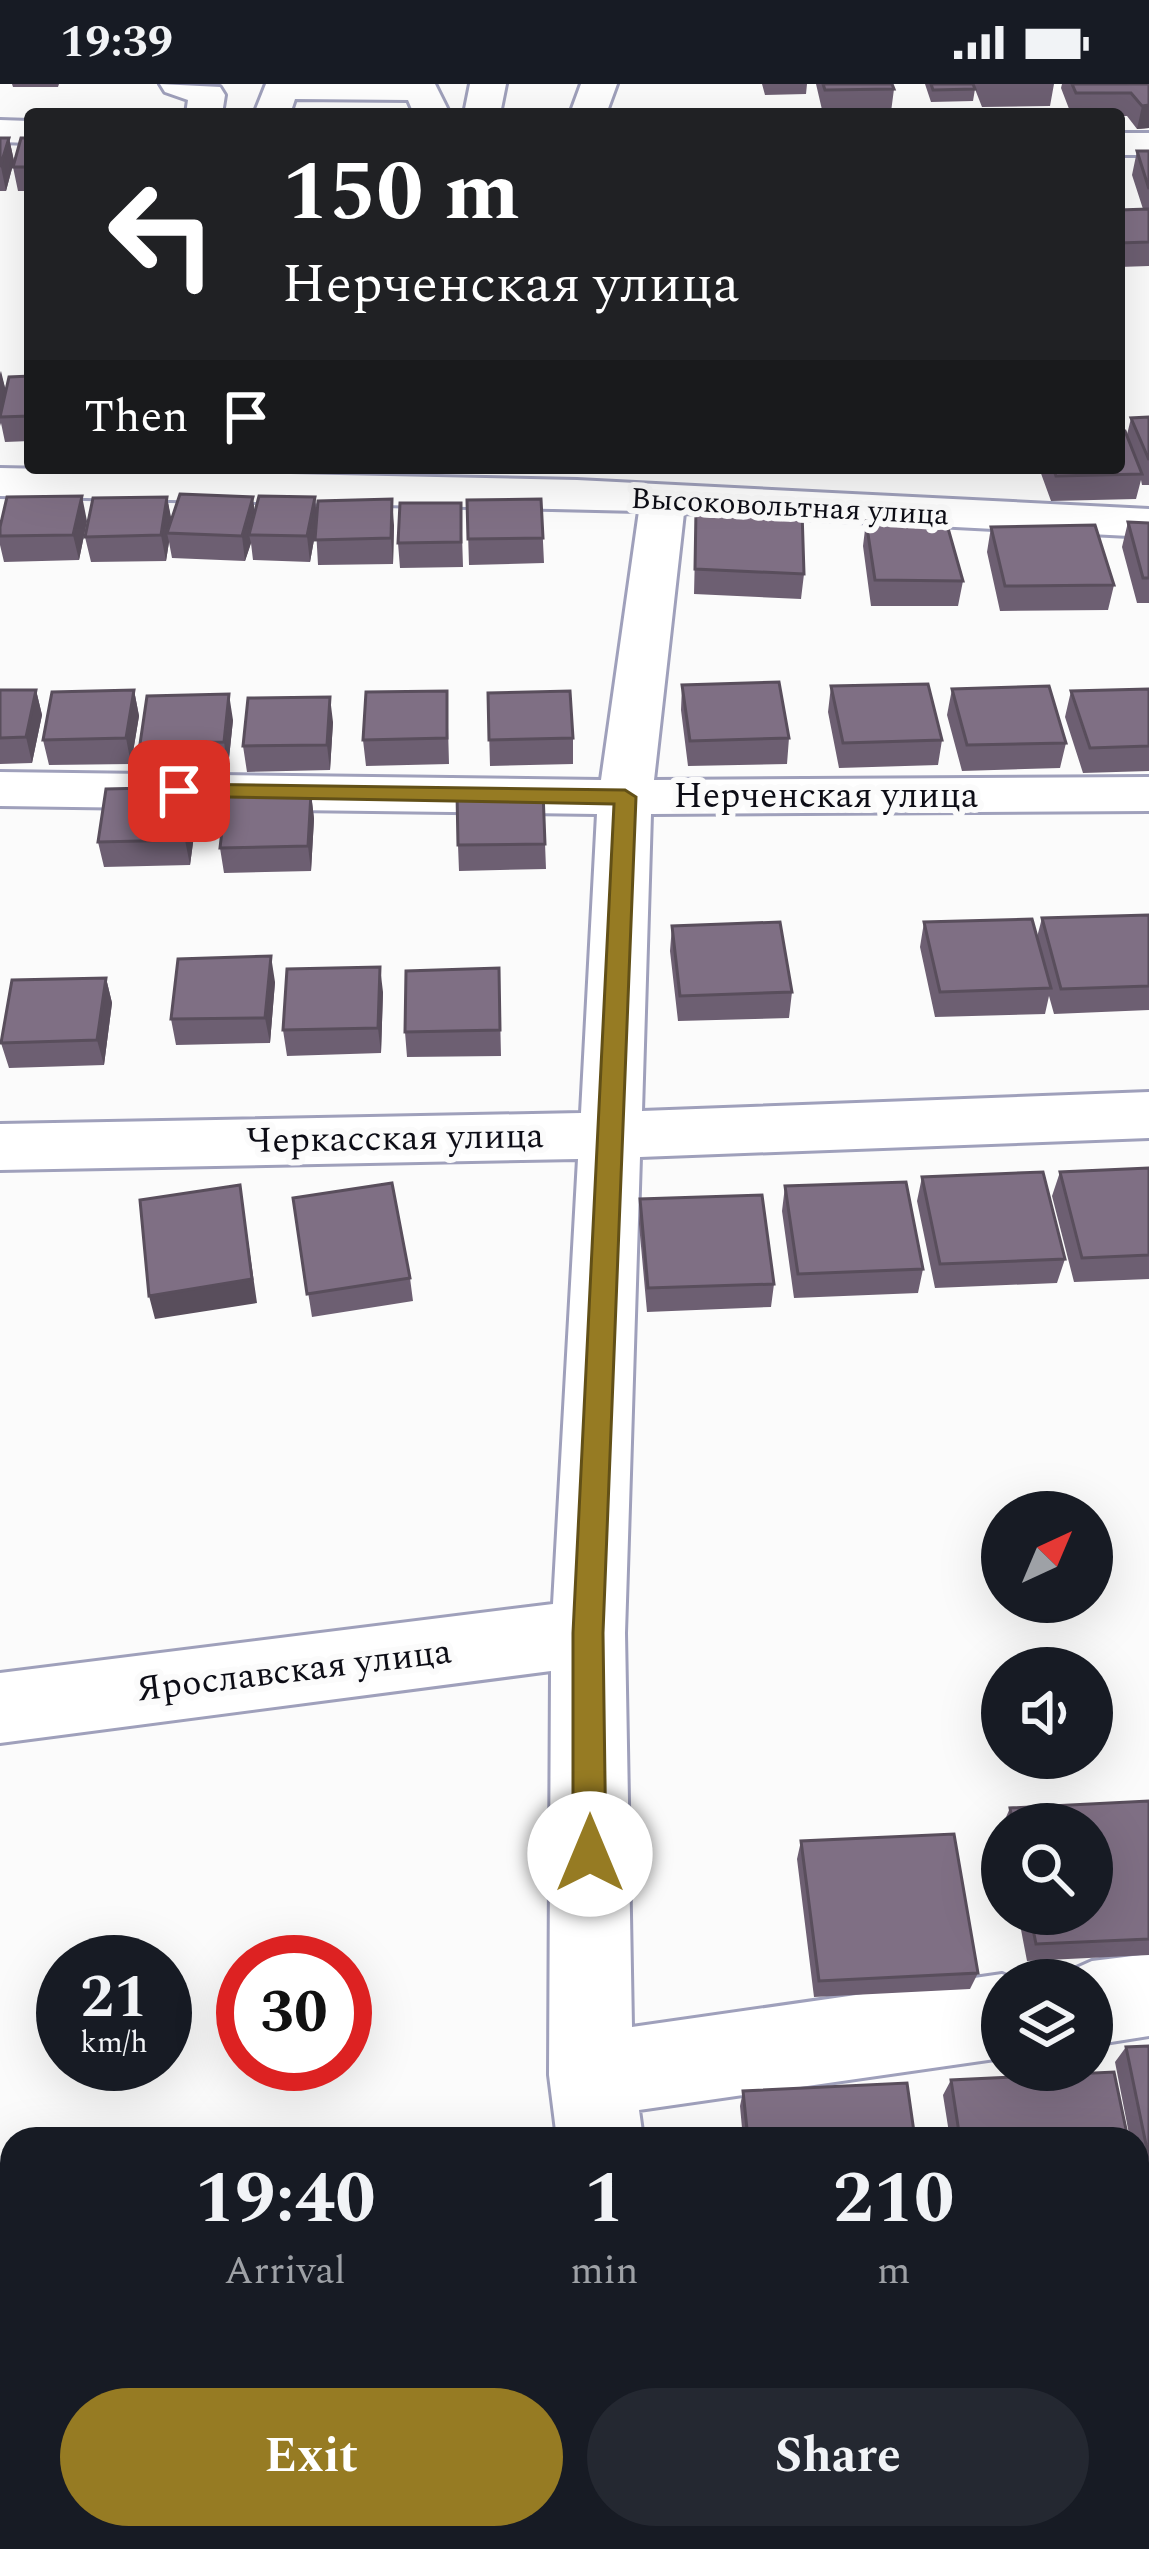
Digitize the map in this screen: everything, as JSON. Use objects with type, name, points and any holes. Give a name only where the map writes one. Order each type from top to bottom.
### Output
[{"type":"street","points":[[178,84],[207,94],[205,108]]},
{"type":"street","points":[[274,108],[281,88],[421,89],[429,108]]},
{"type":"street","name":"Высоковольтная улица","points":[[0,482],[578,481],[663,500],[1149,523]]},
{"type":"street","points":[[663,500],[625,797],[588,1633],[596,2107],[981,2021]]},
{"type":"street","name":"Нерченская улица","points":[[0,789],[625,797],[1149,794]]},
{"type":"street","name":"Черкасская улица","points":[[0,1147],[610,1135],[1149,1115]]},
{"type":"street","name":"Ярославская улица","points":[[0,1708],[588,1633]]},
{"type":"street","points":[[1113,2000],[1149,1995]]},
{"type":"building","points":[[823,84],[892,84],[894,89],[825,90]]},
{"type":"building","points":[[931,84],[973,84],[975,89],[933,90]]},
{"type":"building","points":[[1072,84],[1149,84],[1149,105],[1142,106],[1131,93],[1076,93]]},
{"type":"building","points":[[0,138],[9,138],[0,167]]},
{"type":"building","points":[[21,138],[24,138],[24,167],[13,167]]},
{"type":"building","points":[[1137,151],[1149,151],[1149,189]]},
{"type":"building","points":[[1149,209],[1149,242],[1125,243],[1125,210]]},
{"type":"building","points":[[24,376],[24,416],[0,417],[9,377]]},
{"type":"building","points":[[1149,417],[1149,460],[1131,418]]},
{"type":"building","points":[[1125,431],[1142,474],[1056,476],[1125,474]]},
{"type":"building","points":[[180,494],[253,497],[242,536],[167,533]]},
{"type":"building","points":[[82,496],[73,535],[0,536],[7,497]]},
{"type":"building","points":[[259,496],[315,497],[307,536],[249,535]]},
{"type":"building","points":[[167,497],[161,535],[85,537],[93,498]]},
{"type":"building","points":[[392,499],[391,538],[315,540],[318,501]]},
{"type":"building","points":[[541,499],[543,538],[468,539],[467,500]]},
{"type":"building","points":[[400,503],[461,503],[461,542],[398,543]]},
{"type":"building","points":[[696,510],[802,511],[804,574],[695,569]]},
{"type":"building","points":[[866,521],[946,521],[963,581],[875,580]]},
{"type":"building","points":[[1128,522],[1149,523],[1149,578],[1143,578]]},
{"type":"building","points":[[1095,525],[1114,585],[1005,586],[991,527]]},
{"type":"building","points":[[779,682],[789,738],[690,741],[682,685]]},
{"type":"building","points":[[928,684],[942,740],[843,743],[831,686]]},
{"type":"building","points":[[1049,686],[1066,743],[967,745],[952,689]]},
{"type":"building","points":[[1149,689],[1149,746],[1090,748],[1071,691]]},
{"type":"building","points":[[0,690],[36,690],[26,737],[0,738]]},
{"type":"building","points":[[134,690],[126,738],[43,740],[52,692]]},
{"type":"building","points":[[447,691],[447,738],[363,740],[366,692]]},
{"type":"building","points":[[570,691],[573,738],[489,740],[488,693]]},
{"type":"building","points":[[229,694],[224,742],[140,744],[147,696]]},
{"type":"building","points":[[330,697],[327,745],[243,746],[248,698]]},
{"type":"building","points":[[192,787],[185,840],[98,842],[106,789]]},
{"type":"building","points":[[543,791],[545,844],[458,845],[457,793]]},
{"type":"building","points":[[311,793],[308,846],[220,848],[226,795]]},
{"type":"building","points":[[1149,915],[1149,986],[1061,989],[1042,918]]},
{"type":"building","points":[[1032,919],[1051,988],[940,992],[924,922]]},
{"type":"building","points":[[780,922],[792,992],[680,996],[672,926]]},
{"type":"building","points":[[271,956],[265,1018],[171,1019],[178,959]]},
{"type":"building","points":[[380,967],[378,1028],[283,1030],[287,969]]},
{"type":"building","points":[[499,968],[500,1030],[405,1032],[406,971]]},
{"type":"building","points":[[106,978],[97,1040],[1,1043],[12,980]]},
{"type":"building","points":[[1149,1168],[1149,1255],[1082,1258],[1060,1172]]},
{"type":"building","points":[[1043,1172],[1065,1259],[940,1264],[922,1177]]},
{"type":"building","points":[[906,1182],[923,1269],[798,1274],[785,1186]]},
{"type":"building","points":[[392,1183],[410,1278],[307,1294],[293,1198]]},
{"type":"building","points":[[240,1185],[252,1279],[149,1296],[140,1200]]},
{"type":"building","points":[[762,1195],[774,1284],[648,1288],[640,1199]]},
{"type":"building","points":[[1149,1801],[1149,1939],[1036,1944],[1034,1935],[1113,1935],[1113,1803],[1109,1803]]},
{"type":"building","points":[[954,1834],[978,1973],[819,1981],[801,1841]]},
{"type":"building","points":[[1149,2046],[1149,2127],[1142,2127],[1126,2047]]},
{"type":"building","points":[[1114,2072],[1125,2127],[958,2127],[951,2080],[981,2079],[981,2091],[1113,2091]]},
{"type":"building","points":[[907,2083],[913,2127],[747,2127],[743,2091]]},
{"type":"route","points":[[179,791],[625,797],[588,1633],[590,1854]]}]
